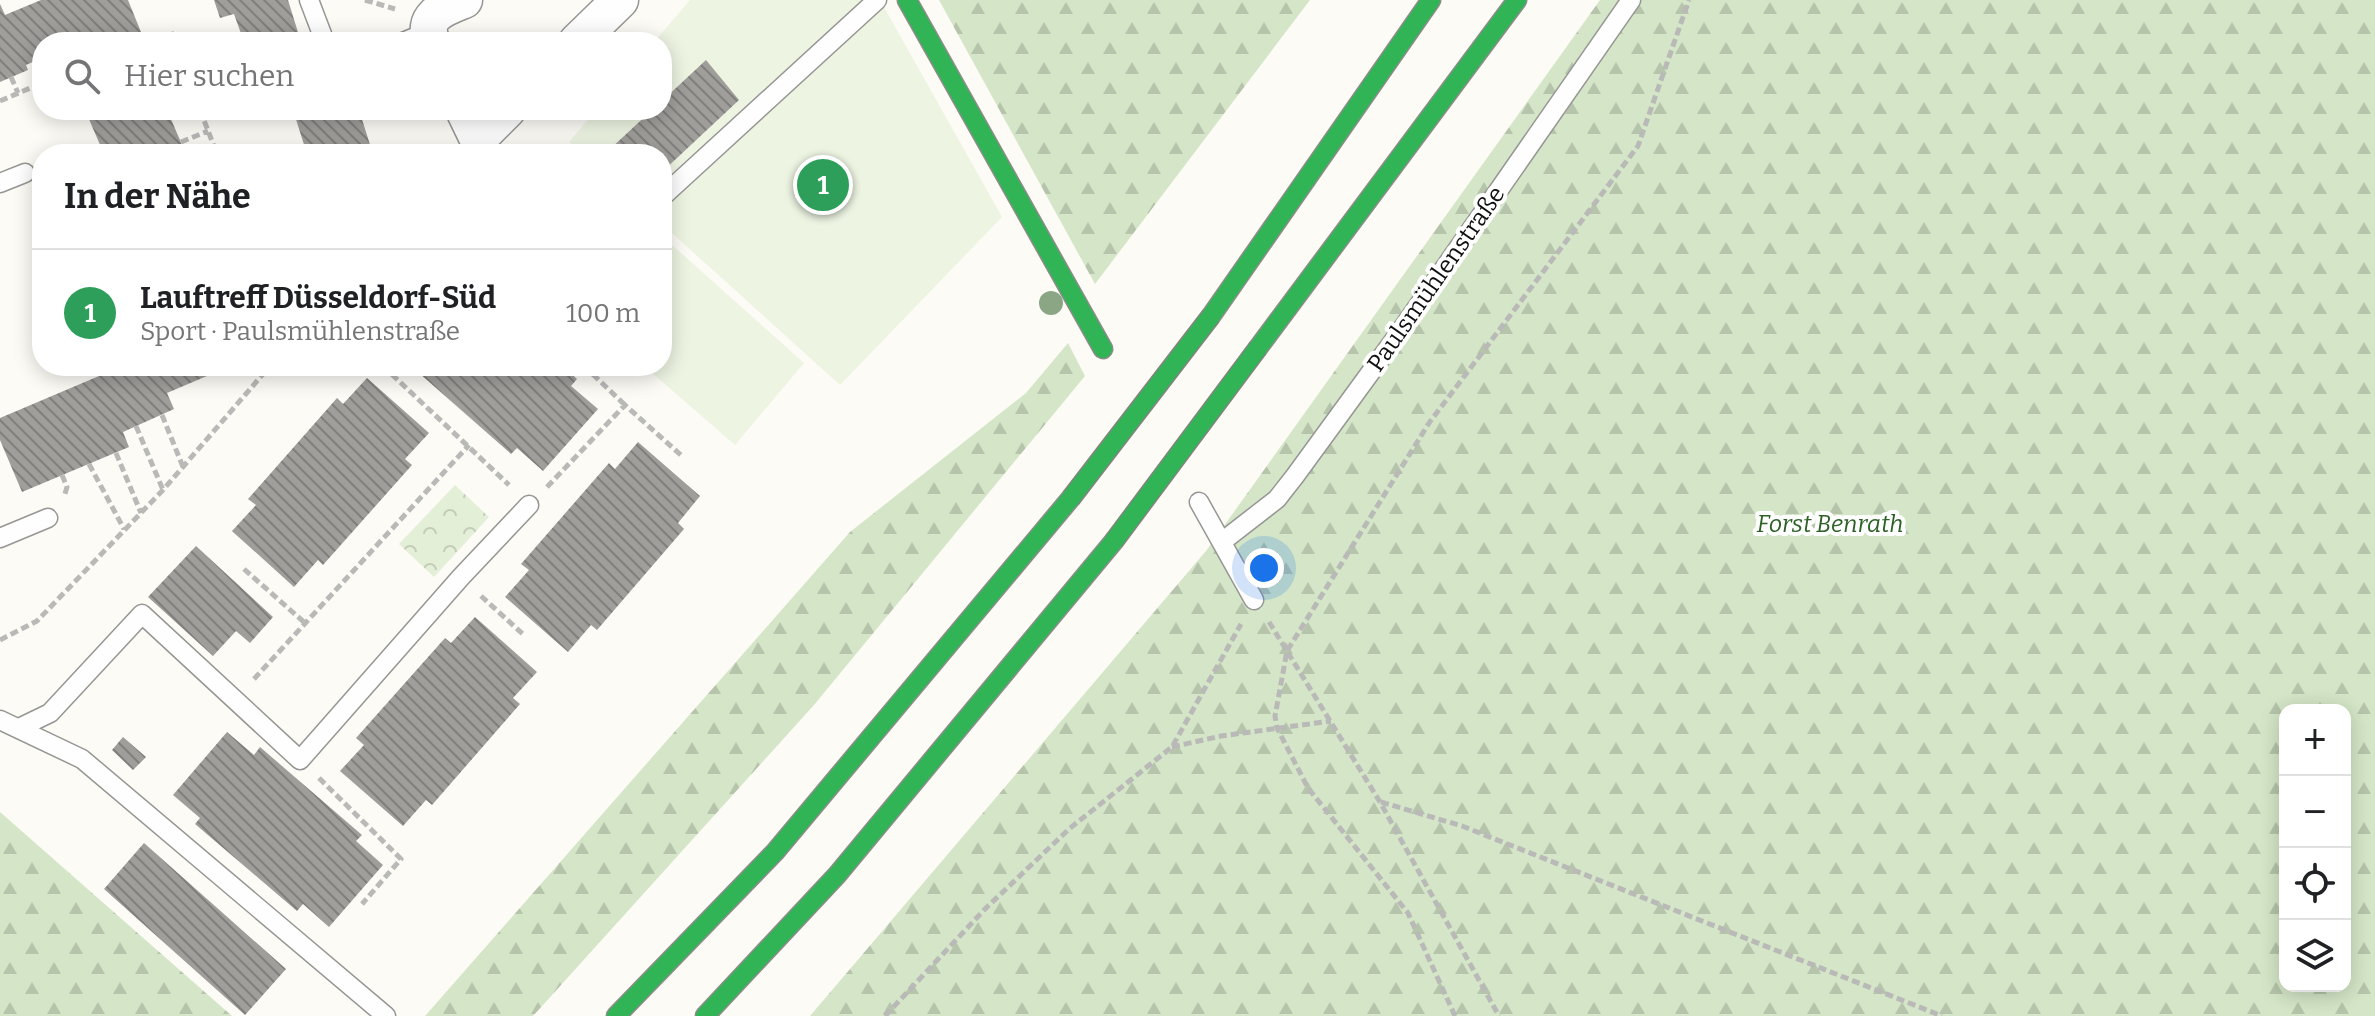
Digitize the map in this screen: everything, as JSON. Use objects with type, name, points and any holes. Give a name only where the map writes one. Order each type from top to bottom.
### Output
[{"type":"main road","points":[[907,0],[1103,349]]},
{"type":"main road","points":[[616,1016],[775,852],[1071,498],[1211,316],[1431,0]]},
{"type":"main road","points":[[705,1016],[837,875],[1114,541],[1517,0]]},
{"type":"street","points":[[424,32],[438,10],[464,0]]},
{"type":"street","points":[[587,32],[620,0]]},
{"type":"street","points":[[469,120],[478,139],[497,120]]},
{"type":"lane","points":[[309,0],[321,32]]},
{"type":"lane","points":[[672,188],[877,0]]},
{"type":"lane","name":"Paulsmühlenstraße","points":[[1223,541],[1277,499],[1295,476],[1400,332],[1631,0]]},
{"type":"lane","points":[[0,183],[25,173]]},
{"type":"lane","points":[[1199,502],[1254,600]]},
{"type":"lane","points":[[19,728],[50,713],[142,614],[300,760],[461,577],[529,505]]},
{"type":"lane","points":[[0,538],[48,518]]},
{"type":"lane","points":[[0,720],[82,759],[386,1016]]},
{"type":"path","points":[[1455,1016],[1408,913],[1308,788],[1277,728],[1275,716],[1287,651],[1429,423],[1638,146],[1689,0]]},
{"type":"path","points":[[11,77],[18,93]]},
{"type":"path","points":[[0,101],[32,87]]},
{"type":"path","points":[[204,120],[213,144]]},
{"type":"path","points":[[181,142],[208,131]]},
{"type":"path","points":[[0,640],[37,621],[163,490],[261,376]]},
{"type":"path","points":[[394,376],[529,505],[625,405]]},
{"type":"path","points":[[595,376],[683,457]]},
{"type":"path","points":[[162,415],[183,467]]},
{"type":"path","points":[[136,426],[163,490]]},
{"type":"path","points":[[234,699],[469,445]]},
{"type":"path","points":[[116,453],[141,513]]},
{"type":"path","points":[[89,464],[124,529]]},
{"type":"path","points":[[244,569],[305,623]]},
{"type":"path","points":[[461,577],[525,636]]},
{"type":"path","points":[[885,1016],[985,909],[1069,829],[1172,747],[1254,600],[1380,802],[1499,1016]]},
{"type":"path","points":[[1172,747],[1221,736],[1331,721]]},
{"type":"path","points":[[300,760],[401,859],[362,904]]},
{"type":"path","points":[[1380,802],[1462,826],[1942,1016]]},
{"type":"green space","points":[[690,0],[880,0],[1002,217],[840,385],[672,233],[672,144],[569,142],[588,120],[672,120],[672,32],[663,32]]},
{"type":"green space","points":[[939,0],[1310,0],[1095,284]]},
{"type":"green space","name":"Forst Benrath","points":[[1600,0],[2375,0],[2375,1016],[810,1016],[1206,551]]},
{"type":"green space","points":[[672,245],[804,363],[735,445],[656,376],[672,376]]},
{"type":"green space","points":[[1068,343],[1085,376],[814,705],[533,1016],[425,1016],[850,532],[1026,393]]},
{"type":"green space","points":[[455,485],[489,517],[434,577],[399,544]]},
{"type":"green space","points":[[0,812],[232,1016],[0,1016]]},
{"type":"building","points":[[41,0],[128,0],[141,32],[32,32],[32,62],[26,65],[28,70],[0,82],[0,4],[5,15]]},
{"type":"building","points":[[214,0],[288,0],[298,32],[240,32],[234,14],[220,18]]},
{"type":"building","points":[[706,60],[739,100],[672,163],[672,144],[615,144],[641,120],[672,120],[672,92]]},
{"type":"building","points":[[89,120],[171,120],[182,144],[100,144]]},
{"type":"building","points":[[296,120],[362,120],[370,144],[304,144]]},
{"type":"building","points":[[99,376],[207,376],[167,393],[174,409],[123,432],[129,447],[22,492],[0,440],[0,418]]},
{"type":"building","points":[[422,376],[574,376],[577,379],[571,386],[598,409],[543,471],[517,448],[511,454]]},
{"type":"building","points":[[367,378],[429,433],[405,459],[412,465],[323,565],[318,560],[294,587],[232,531],[256,505],[248,499],[337,398],[343,404]]},
{"type":"building","points":[[638,442],[700,496],[678,523],[684,529],[597,630],[591,625],[568,652],[505,597],[529,570],[521,564],[609,463],[615,469]]},
{"type":"building","points":[[196,546],[273,617],[250,643],[236,631],[213,656],[148,597]]},
{"type":"building","points":[[475,617],[537,672],[513,698],[520,704],[432,805],[426,800],[403,826],[340,771],[364,745],[356,738],[445,638],[451,643]]},
{"type":"building","points":[[227,732],[254,755],[260,747],[362,835],[356,841],[383,865],[329,927],[303,904],[297,911],[195,824],[200,818],[173,795]]},
{"type":"building","points":[[123,737],[146,757],[133,770],[112,750]]},
{"type":"building","points":[[144,843],[286,969],[245,1015],[104,889]]},
{"type":"traffic: fast","points":[[907,0],[1103,349]]},
{"type":"traffic: fast","points":[[1211,316],[1431,0]]},
{"type":"traffic: fast","points":[[1258,348],[1517,0]]},
{"type":"traffic: fast","points":[[1071,498],[1211,316]]},
{"type":"traffic: fast","points":[[1114,541],[1258,348]]},
{"type":"traffic: fast","points":[[616,1016],[775,852],[1071,498]]},
{"type":"traffic: fast","points":[[705,1016],[837,875],[1114,541]]},
{"type":"place","name":"Lauftreff Düsseldorf-Süd","points":[[823,185]]}]
